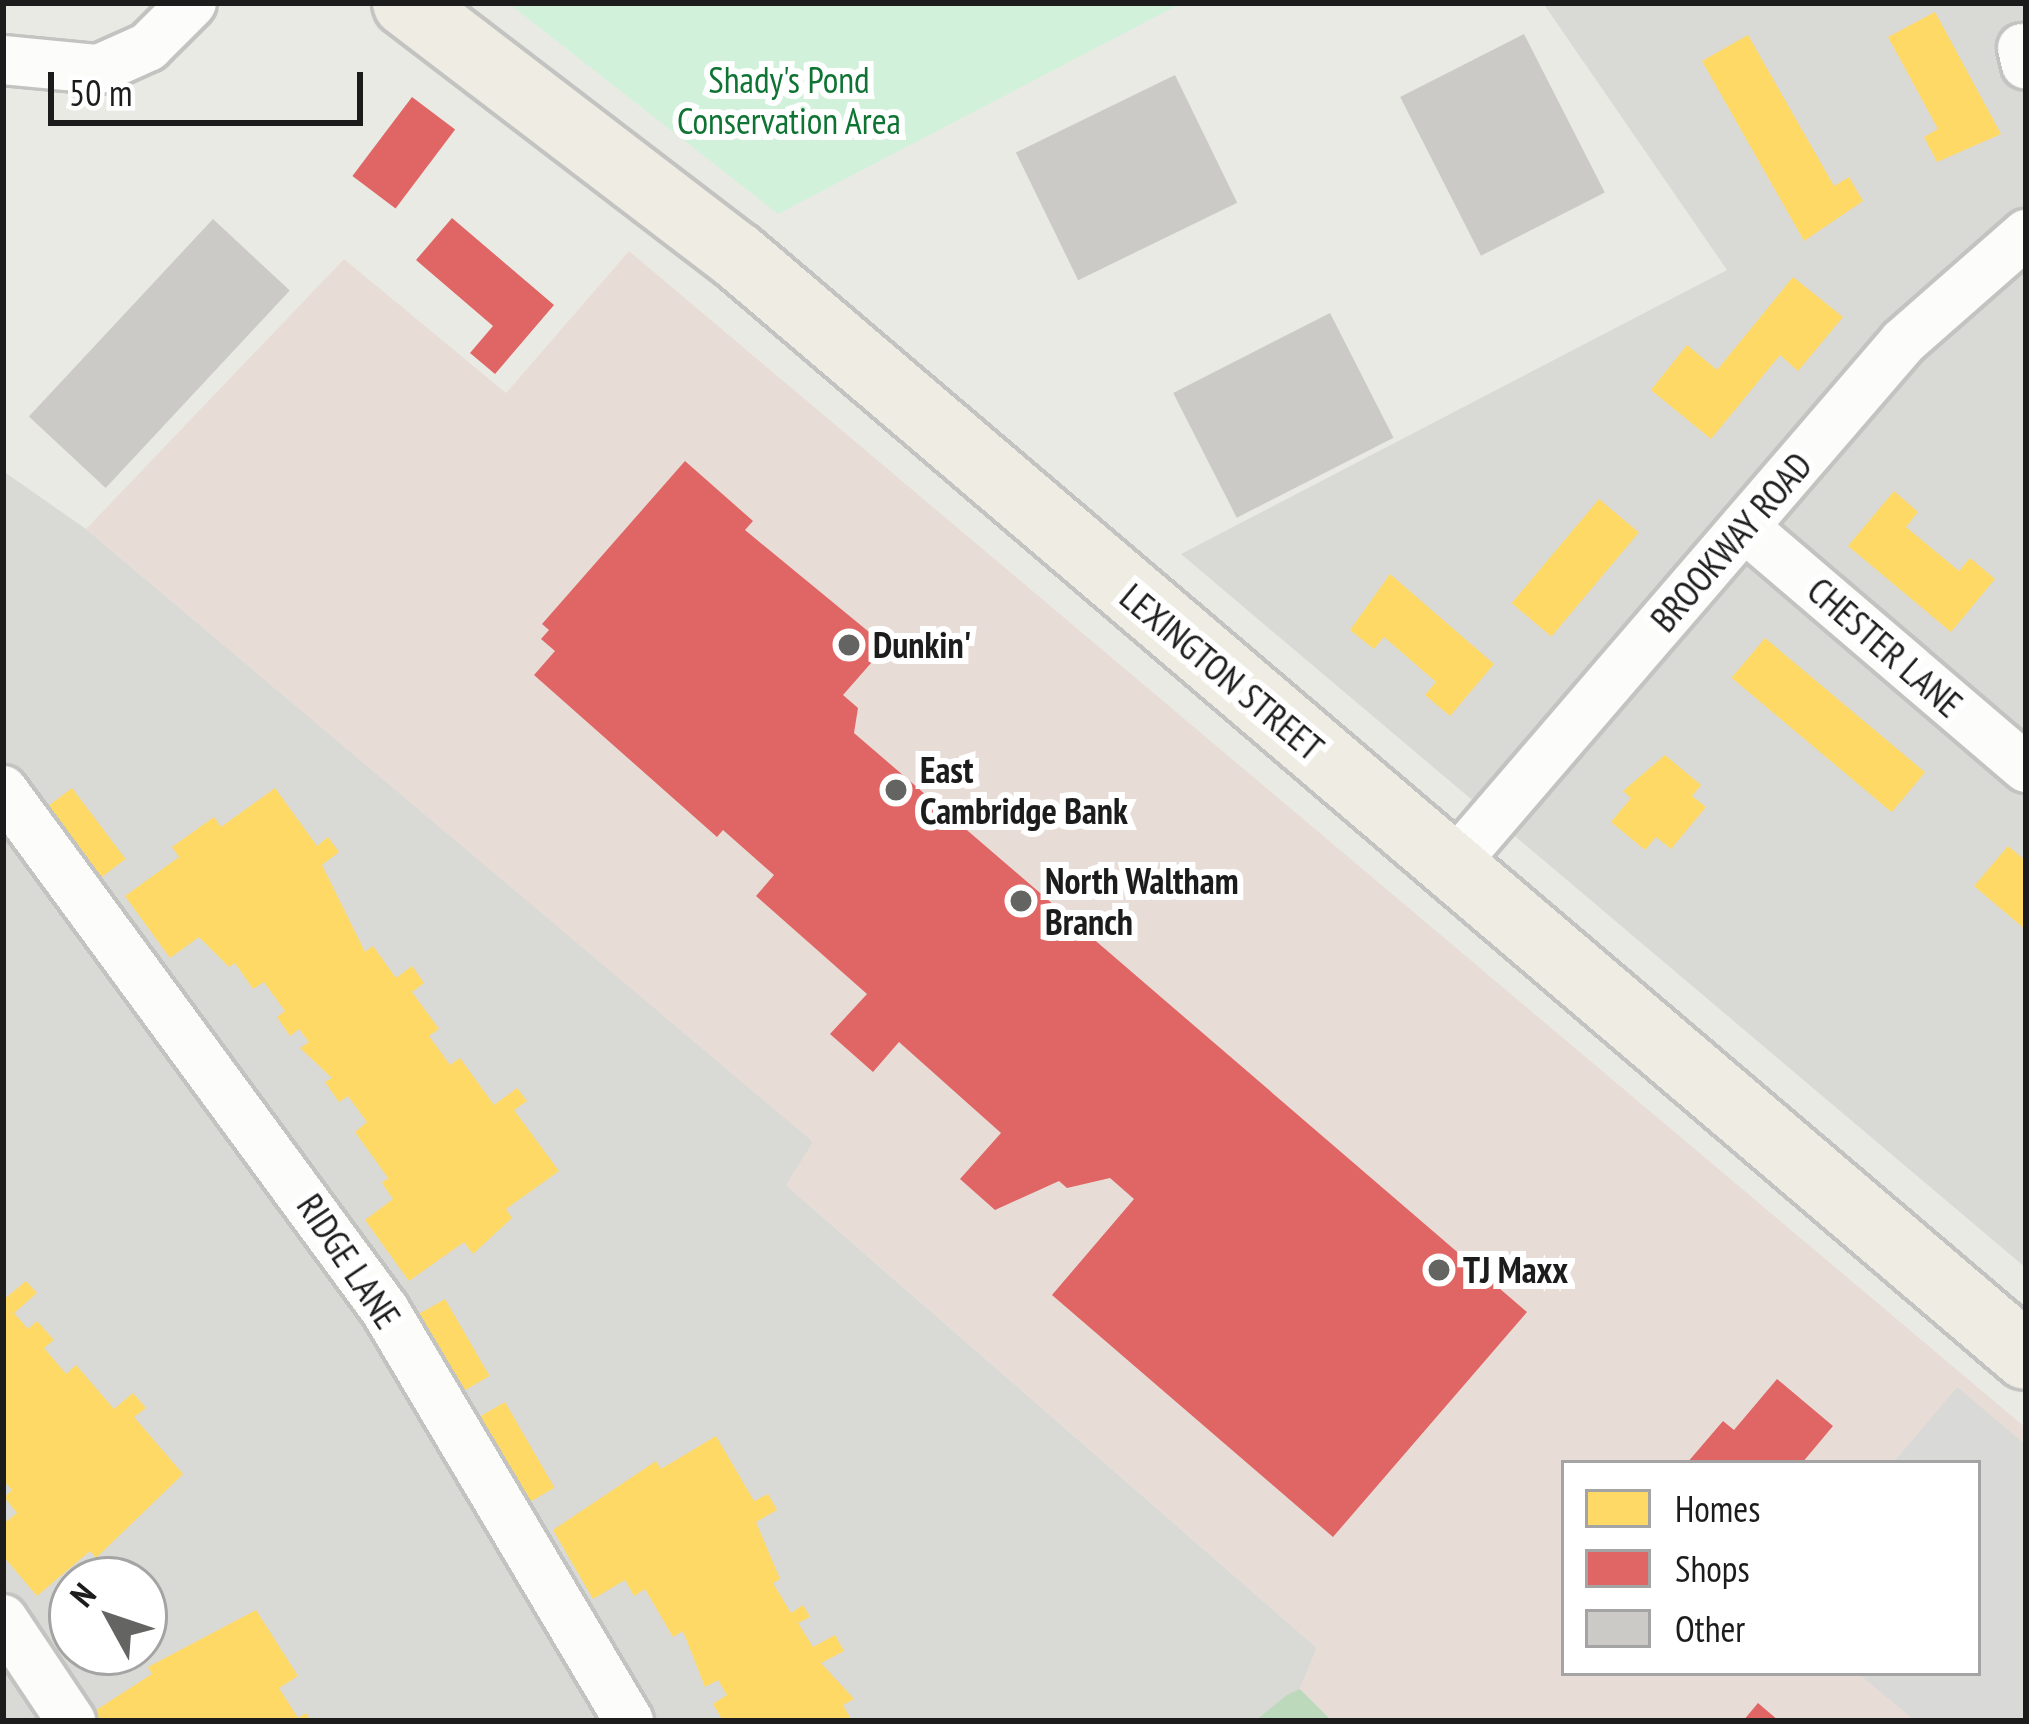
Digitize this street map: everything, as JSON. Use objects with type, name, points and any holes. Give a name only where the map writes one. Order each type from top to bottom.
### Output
[{"type":"main road","name":"LEXINGTON STREET","points":[[406,3],[736,255],[2026,1356]]},
{"type":"street","points":[[3,59],[98,69],[148,46],[192,3]]},
{"type":"street","name":"BROOKWAY ROAD","points":[[1452,866],[1931,311],[2026,234]]},
{"type":"street","name":"CHESTER LANE","points":[[1744,527],[2026,768]]},
{"type":"street","name":"RIDGE LANE","points":[[11,822],[385,1310],[629,1721]]},
{"type":"street","points":[[3,1619],[70,1721]]},
{"type":"shaded area","points":[[1543,3],[2026,3],[2026,1268],[1181,554],[1727,270]]},
{"type":"shaded area","points":[[629,251],[2026,1428],[2026,1721],[1332,1721],[1300,1689],[1317,1648],[786,1185],[813,1142],[86,529],[344,259],[506,393]]},
{"type":"shaded area","points":[[3,471],[86,529],[814,1142],[787,1186],[1317,1648],[1300,1689],[1255,1721],[3,1721]]},
{"type":"shaded area","points":[[1957,1387],[2026,1445],[2026,1721],[1915,1721],[1862,1676],[1981,1676],[1981,1460],[1896,1460]]},
{"type":"green space","name":"Shady's Pond Conservation Area","points":[[508,3],[1182,3],[778,214]]},
{"type":"green space","points":[[1300,1689],[1332,1721],[1255,1721],[1287,1695]]},
{"type":"building: Homes","points":[[1935,12],[2001,134],[1937,162],[1924,137],[1938,129],[1888,37]]},
{"type":"building: Homes","points":[[1748,35],[1834,186],[1849,177],[1863,201],[1804,241],[1702,61]]},
{"type":"building: Homes","points":[[1793,277],[1843,317],[1798,371],[1780,355],[1711,439],[1651,390],[1687,345],[1717,370]]},
{"type":"building: Homes","points":[[1894,491],[1918,512],[1906,527],[1959,571],[1970,558],[1995,579],[1951,632],[1848,546]]},
{"type":"building: Homes","points":[[1599,499],[1639,532],[1551,637],[1512,603]]},
{"type":"building: Homes","points":[[1390,574],[1494,664],[1450,716],[1425,695],[1436,682],[1384,637],[1374,649],[1350,630]]},
{"type":"building: Homes","points":[[1765,638],[1925,772],[1892,812],[1732,678]]},
{"type":"building: Homes","points":[[1665,755],[1701,785],[1692,796],[1706,807],[1671,849],[1656,837],[1645,850],[1611,822],[1631,798],[1623,791]]},
{"type":"building: Homes","points":[[72,788],[126,859],[90,886],[37,814]]},
{"type":"building: Homes","points":[[275,788],[317,846],[328,837],[339,852],[322,865],[365,952],[373,946],[396,978],[412,966],[424,983],[412,992],[439,1029],[429,1036],[450,1065],[460,1058],[494,1105],[517,1088],[527,1101],[514,1110],[559,1171],[506,1209],[512,1218],[473,1254],[464,1242],[409,1281],[365,1220],[393,1199],[382,1183],[388,1178],[355,1132],[367,1122],[348,1096],[339,1102],[325,1082],[332,1078],[300,1048],[309,1042],[299,1029],[290,1036],[277,1017],[285,1011],[264,982],[253,989],[235,963],[229,967],[199,937],[170,958],[125,896],[179,857],[172,847],[214,817],[221,827]]},
{"type":"building: Homes","points":[[2008,846],[2026,861],[2026,930],[1974,886]]},
{"type":"building: Homes","points":[[26,1281],[37,1293],[14,1313],[28,1329],[37,1321],[54,1340],[44,1348],[66,1374],[76,1365],[114,1409],[133,1393],[146,1408],[134,1417],[183,1474],[98,1556],[90,1551],[84,1556],[48,1556],[48,1587],[37,1596],[3,1556],[3,1524],[17,1513],[4,1497],[12,1490],[3,1480],[3,1300]]},
{"type":"building: Homes","points":[[445,1299],[490,1376],[451,1399],[406,1322]]},
{"type":"building: Homes","points":[[505,1402],[554,1488],[517,1509],[468,1424]]},
{"type":"building: Homes","points":[[716,1436],[754,1501],[768,1494],[777,1510],[756,1522],[780,1579],[773,1583],[791,1613],[803,1605],[810,1617],[798,1623],[813,1647],[835,1635],[844,1651],[821,1663],[854,1699],[843,1705],[852,1721],[723,1721],[713,1704],[727,1695],[718,1680],[705,1687],[683,1631],[673,1637],[645,1589],[634,1596],[625,1580],[593,1599],[553,1530],[656,1461],[661,1469]]},
{"type":"building: Homes","points":[[256,1610],[298,1676],[279,1688],[298,1718],[306,1713],[311,1721],[99,1721],[93,1712],[149,1676],[168,1676],[168,1656]]},
{"type":"building: Shops","points":[[412,97],[455,129],[396,209],[352,176]]},
{"type":"building: Shops","points":[[452,218],[554,305],[495,374],[470,353],[493,326],[416,260]]},
{"type":"building: Shops","points":[[685,461],[753,521],[745,530],[886,646],[843,695],[858,708],[854,733],[1527,1312],[1333,1537],[1052,1295],[1134,1199],[1110,1178],[1067,1188],[1059,1181],[995,1210],[960,1179],[1001,1133],[899,1042],[873,1072],[830,1034],[867,994],[756,896],[774,875],[723,830],[717,837],[534,675],[555,651],[541,639],[549,630],[542,624]]},
{"type":"building: Shops","points":[[1777,1379],[1833,1426],[1805,1460],[1690,1460],[1723,1421],[1734,1430]]},
{"type":"building: Shops","points":[[1758,1703],[1779,1721],[1743,1721]]},
{"type":"building: Other","points":[[1524,34],[1605,193],[1481,256],[1400,97]]},
{"type":"building: Other","points":[[1175,75],[1237,203],[1078,280],[1016,153]]},
{"type":"building: Other","points":[[213,219],[290,291],[106,488],[29,416]]},
{"type":"building: Other","points":[[1330,313],[1394,438],[1237,518],[1173,393]]},
{"type":"place","name":"Dunkin'","points":[[849,645]]},
{"type":"place","name":"East Cambridge Bank","points":[[896,790]]},
{"type":"place","name":"North Waltham Branch","points":[[1021,901]]},
{"type":"place","name":"TJ Maxx","points":[[1439,1270]]}]
